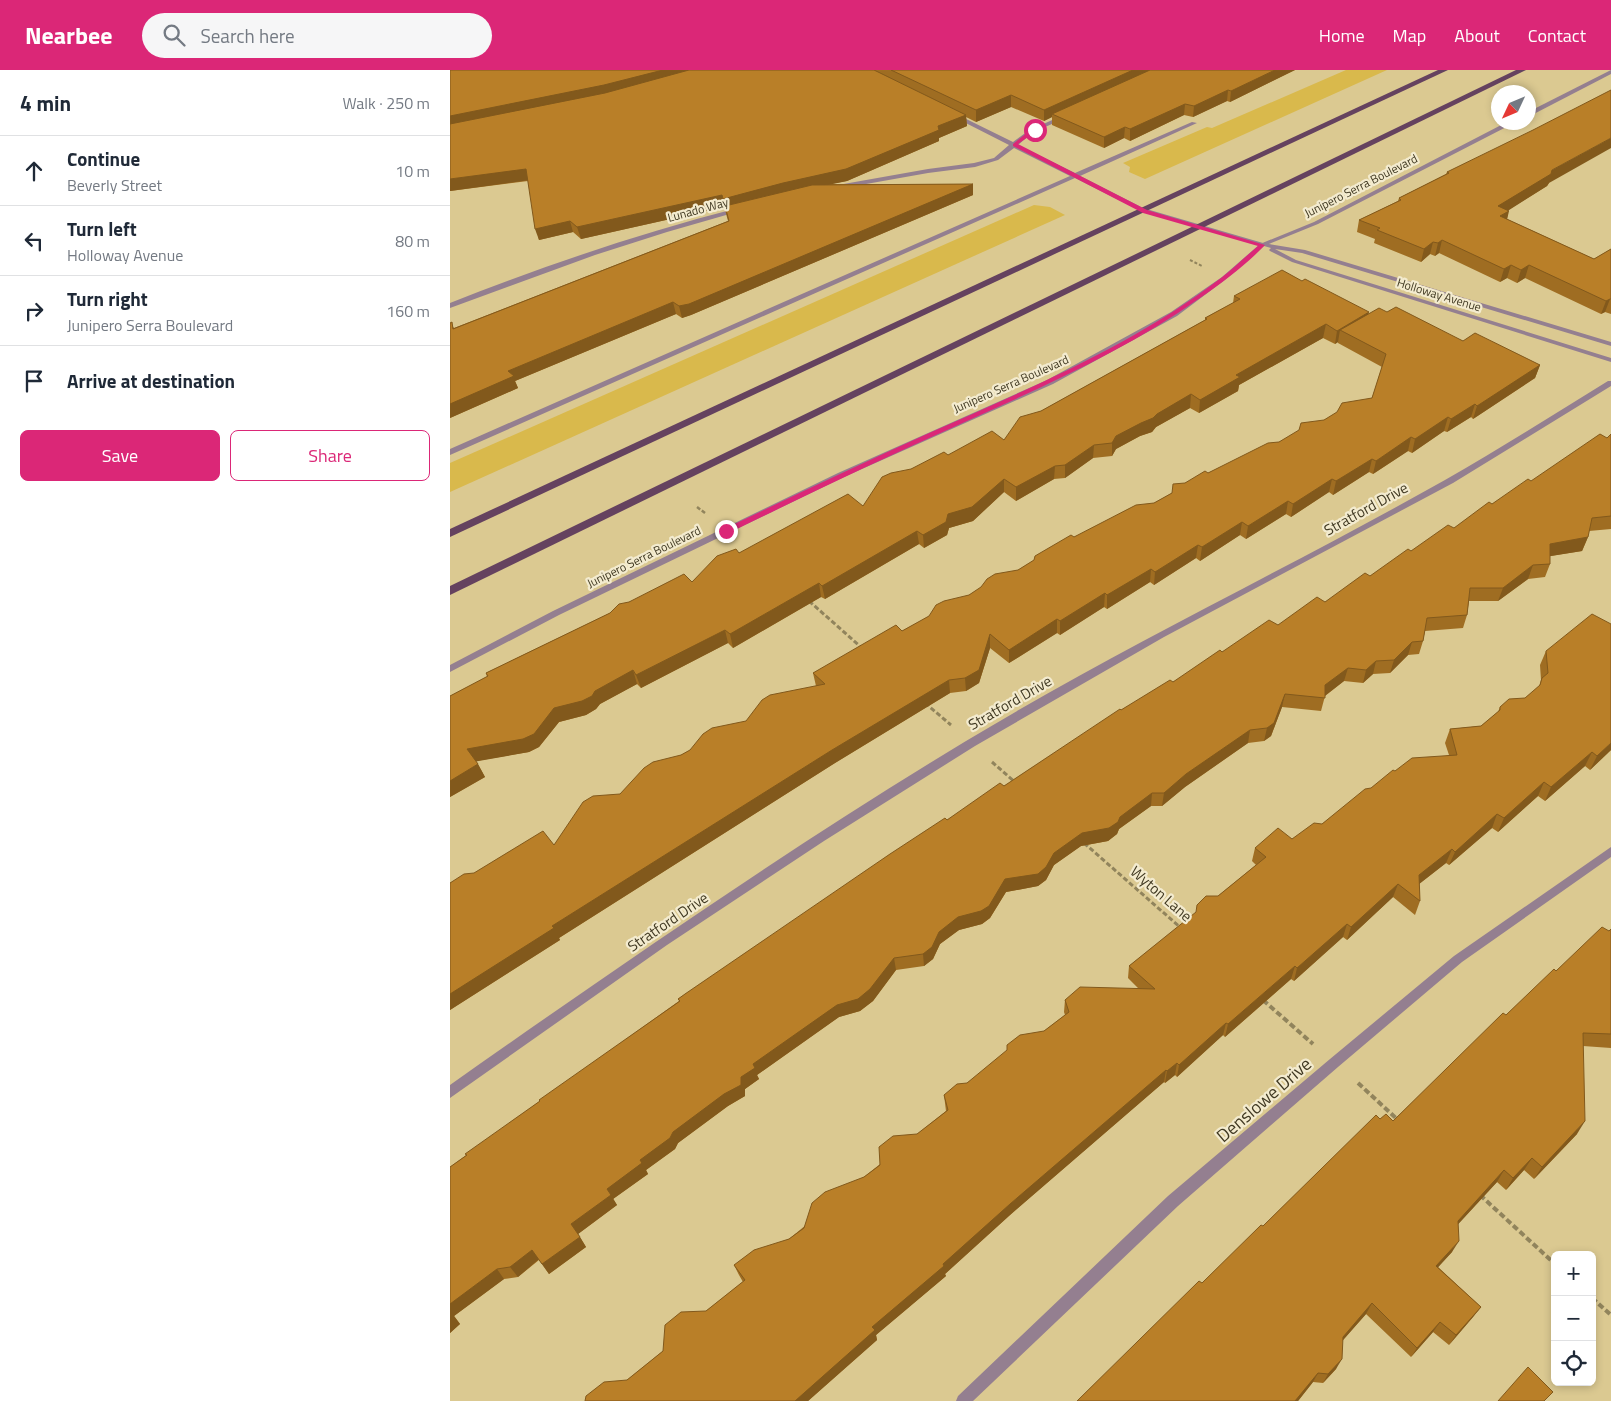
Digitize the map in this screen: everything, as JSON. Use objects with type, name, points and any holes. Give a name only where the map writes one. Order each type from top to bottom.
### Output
[{"type":"main road","points":[[450,533],[1444,70]]},
{"type":"main road","points":[[450,591],[1522,70]]},
{"type":"street","points":[[1536,111],[1611,72]]},
{"type":"street","name":"Holloway Avenue","points":[[946,112],[1143,210],[1262,245],[1303,251],[1611,344]]},
{"type":"street","points":[[829,189],[928,171],[975,165],[996,159],[1035,130],[1070,114]]},
{"type":"street","points":[[450,452],[1194,123]]},
{"type":"street","name":"Junipero Serra Boulevard","points":[[450,669],[556,613],[841,475],[1050,382],[1174,314],[1224,278],[1262,245],[1316,223],[1497,130]]},
{"type":"street","name":"Lunado Way","points":[[450,306],[571,260],[640,238],[750,207]]},
{"type":"street","name":"Holloway Avenue","points":[[1262,245],[1302,264],[1611,360]]},
{"type":"street","name":"Stratford Drive","points":[[450,1092],[663,942],[820,838],[971,743],[1160,635],[1321,552],[1450,480],[1611,383]]},
{"type":"street","name":"Denslowe Drive","points":[[963,1401],[1173,1201],[1334,1063],[1458,959],[1611,851]]},
{"type":"path","points":[[806,598],[864,649]]},
{"type":"path","points":[[922,700],[952,726]]},
{"type":"path","points":[[992,762],[1022,788]]},
{"type":"path","name":"Wyton Lane","points":[[1082,840],[1186,932]]},
{"type":"path","points":[[1261,998],[1313,1044]]},
{"type":"path","points":[[1358,1083],[1401,1124]]},
{"type":"path","points":[[1474,1190],[1551,1260]]},
{"type":"path","points":[[1596,1302],[1611,1315]]},
{"type":"shaded area","points":[[1346,70],[1387,70],[1145,179],[1129,172],[1130,167],[1123,163],[1207,127],[1212,128]]},
{"type":"shaded area","points":[[1034,205],[1050,207],[1065,215],[450,492],[450,463]]},
{"type":"building","points":[[450,70],[663,70],[604,85],[450,116]]},
{"type":"building","points":[[689,70],[874,70],[966,115],[938,126],[939,130],[846,169],[723,199],[722,195],[577,227],[570,221],[535,229],[526,169],[450,179],[450,124],[605,93]]},
{"type":"building","points":[[891,70],[1133,70],[1044,110],[1011,95],[976,110]]},
{"type":"building","points":[[1150,70],[1275,70],[1194,106],[1185,104],[1130,129],[1125,127],[1104,137],[1052,114]]},
{"type":"building","points":[[1611,90],[1611,138],[1552,170],[1551,174],[1498,206],[1509,211],[1500,216],[1594,259],[1611,249],[1611,299],[1606,301],[1529,265],[1521,270],[1511,265],[1504,269],[1442,240],[1438,243],[1433,242],[1424,249],[1377,230],[1380,228],[1359,220],[1401,200],[1399,198],[1449,173],[1447,172]]},
{"type":"building","points":[[973,184],[689,304],[679,306],[673,302],[508,371],[514,376],[450,404],[450,323],[452,322],[453,329],[729,221],[725,206],[812,185]]},
{"type":"building","points":[[1282,270],[1302,281],[1305,279],[1369,312],[1337,331],[1326,324],[1236,375],[1240,377],[1200,400],[1191,394],[1153,418],[1116,436],[1112,443],[1094,445],[1065,465],[1055,466],[1016,487],[1004,479],[972,507],[948,514],[946,522],[923,535],[917,531],[822,586],[819,583],[730,634],[725,630],[636,675],[633,670],[595,691],[592,696],[582,701],[554,708],[534,734],[523,739],[467,749],[478,764],[450,781],[450,696],[488,676],[486,673],[610,613],[619,604],[629,602],[684,574],[692,582],[717,556],[736,549],[739,553],[848,494],[863,506],[882,477],[911,469],[944,452],[948,455],[992,431],[1004,440],[1020,417],[1041,411],[1207,319],[1205,318],[1240,299],[1234,296]]},
{"type":"building","points":[[1396,307],[1463,341],[1475,333],[1540,365],[1477,406],[1475,404],[1451,419],[1448,417],[1415,439],[1411,437],[1376,461],[1372,459],[1336,481],[1332,479],[1293,504],[1288,501],[1248,526],[1242,522],[1202,547],[1198,545],[1155,572],[1151,569],[1107,595],[1105,593],[1060,621],[1057,619],[1009,650],[990,634],[979,670],[965,678],[949,680],[832,750],[552,926],[554,928],[450,994],[450,883],[464,874],[474,873],[543,831],[554,845],[583,802],[593,796],[620,794],[644,768],[653,762],[681,755],[690,750],[703,734],[712,728],[746,721],[762,700],[770,695],[825,684],[813,673],[896,625],[902,631],[929,616],[936,605],[944,601],[969,595],[995,574],[1018,570],[1034,560],[1035,556],[1071,535],[1074,537],[1136,505],[1154,503],[1172,493],[1173,484],[1185,483],[1205,471],[1208,473],[1268,443],[1279,442],[1299,430],[1301,423],[1324,420],[1337,412],[1342,403],[1372,398],[1386,354],[1340,330],[1379,308],[1387,312]]},
{"type":"building","points":[[1600,434],[1607,438],[1611,434],[1611,516],[1592,518],[1588,537],[1550,544],[1550,564],[1533,565],[1503,588],[1470,588],[1467,615],[1427,618],[1423,641],[1412,642],[1394,660],[1376,661],[1366,670],[1348,668],[1325,685],[1325,698],[1285,694],[1274,723],[1267,728],[1250,730],[1186,774],[1164,793],[1152,793],[1120,817],[1118,822],[1109,828],[1082,833],[1054,853],[1046,867],[1038,874],[1005,879],[989,906],[981,911],[958,917],[939,932],[932,947],[923,954],[894,958],[870,989],[858,999],[837,1005],[753,1064],[755,1068],[741,1077],[741,1085],[724,1094],[673,1132],[670,1138],[640,1160],[642,1163],[607,1189],[611,1195],[571,1224],[580,1237],[542,1264],[532,1250],[510,1267],[497,1269],[450,1304],[450,1167],[467,1155],[465,1154],[680,1001],[678,999],[685,994],[890,854],[945,818],[947,820],[1000,783],[1004,786],[1120,709],[1170,680],[1173,682],[1269,620],[1278,625],[1317,597],[1325,602],[1365,573],[1370,576],[1408,549],[1411,551],[1448,525],[1454,528],[1489,502],[1492,504],[1528,479],[1531,481]]},
{"type":"building","points":[[1592,614],[1611,624],[1611,743],[1597,756],[1592,752],[1551,787],[1544,782],[1504,818],[1497,814],[1455,852],[1452,849],[1419,875],[1420,901],[1398,884],[1351,927],[1347,924],[1297,968],[1295,966],[1228,1024],[1226,1023],[1179,1065],[1177,1063],[1166,1070],[1010,1204],[943,1264],[944,1266],[872,1327],[875,1330],[795,1401],[585,1401],[586,1396],[604,1382],[627,1380],[663,1351],[665,1325],[681,1312],[706,1311],[745,1280],[734,1265],[754,1250],[789,1239],[804,1228],[812,1203],[825,1192],[864,1177],[880,1165],[879,1147],[893,1136],[917,1134],[948,1110],[944,1095],[957,1084],[967,1083],[1007,1050],[1007,1045],[1020,1035],[1044,1031],[1069,1012],[1065,1000],[1080,987],[1155,989],[1129,966],[1196,912],[1197,905],[1206,896],[1218,896],[1266,857],[1255,848],[1278,828],[1292,839],[1314,823],[1322,824],[1365,789],[1371,788],[1393,770],[1395,771],[1412,758],[1457,755],[1450,729],[1481,726],[1500,710],[1500,707],[1509,699],[1525,698],[1540,685],[1542,678],[1548,673],[1546,651]]},
{"type":"building","points":[[1602,927],[1609,931],[1611,929],[1611,1034],[1583,1033],[1585,1121],[1542,1167],[1532,1158],[1513,1178],[1504,1170],[1458,1221],[1459,1241],[1436,1266],[1481,1307],[1456,1335],[1440,1322],[1417,1348],[1372,1303],[1343,1337],[1342,1359],[1328,1374],[1318,1373],[1295,1401],[1077,1401],[1199,1281],[1202,1283],[1261,1225],[1263,1226],[1376,1115],[1380,1119],[1386,1114],[1393,1121],[1503,1013],[1506,1015]]},
{"type":"building","points":[[1528,1367],[1553,1392],[1544,1401],[1498,1401]]},
{"type":"route","points":[[726,531],[841,475],[1050,382],[1127,341],[1174,314],[1224,278],[1262,245],[1145,212],[1014,145],[1035,130]]}]
